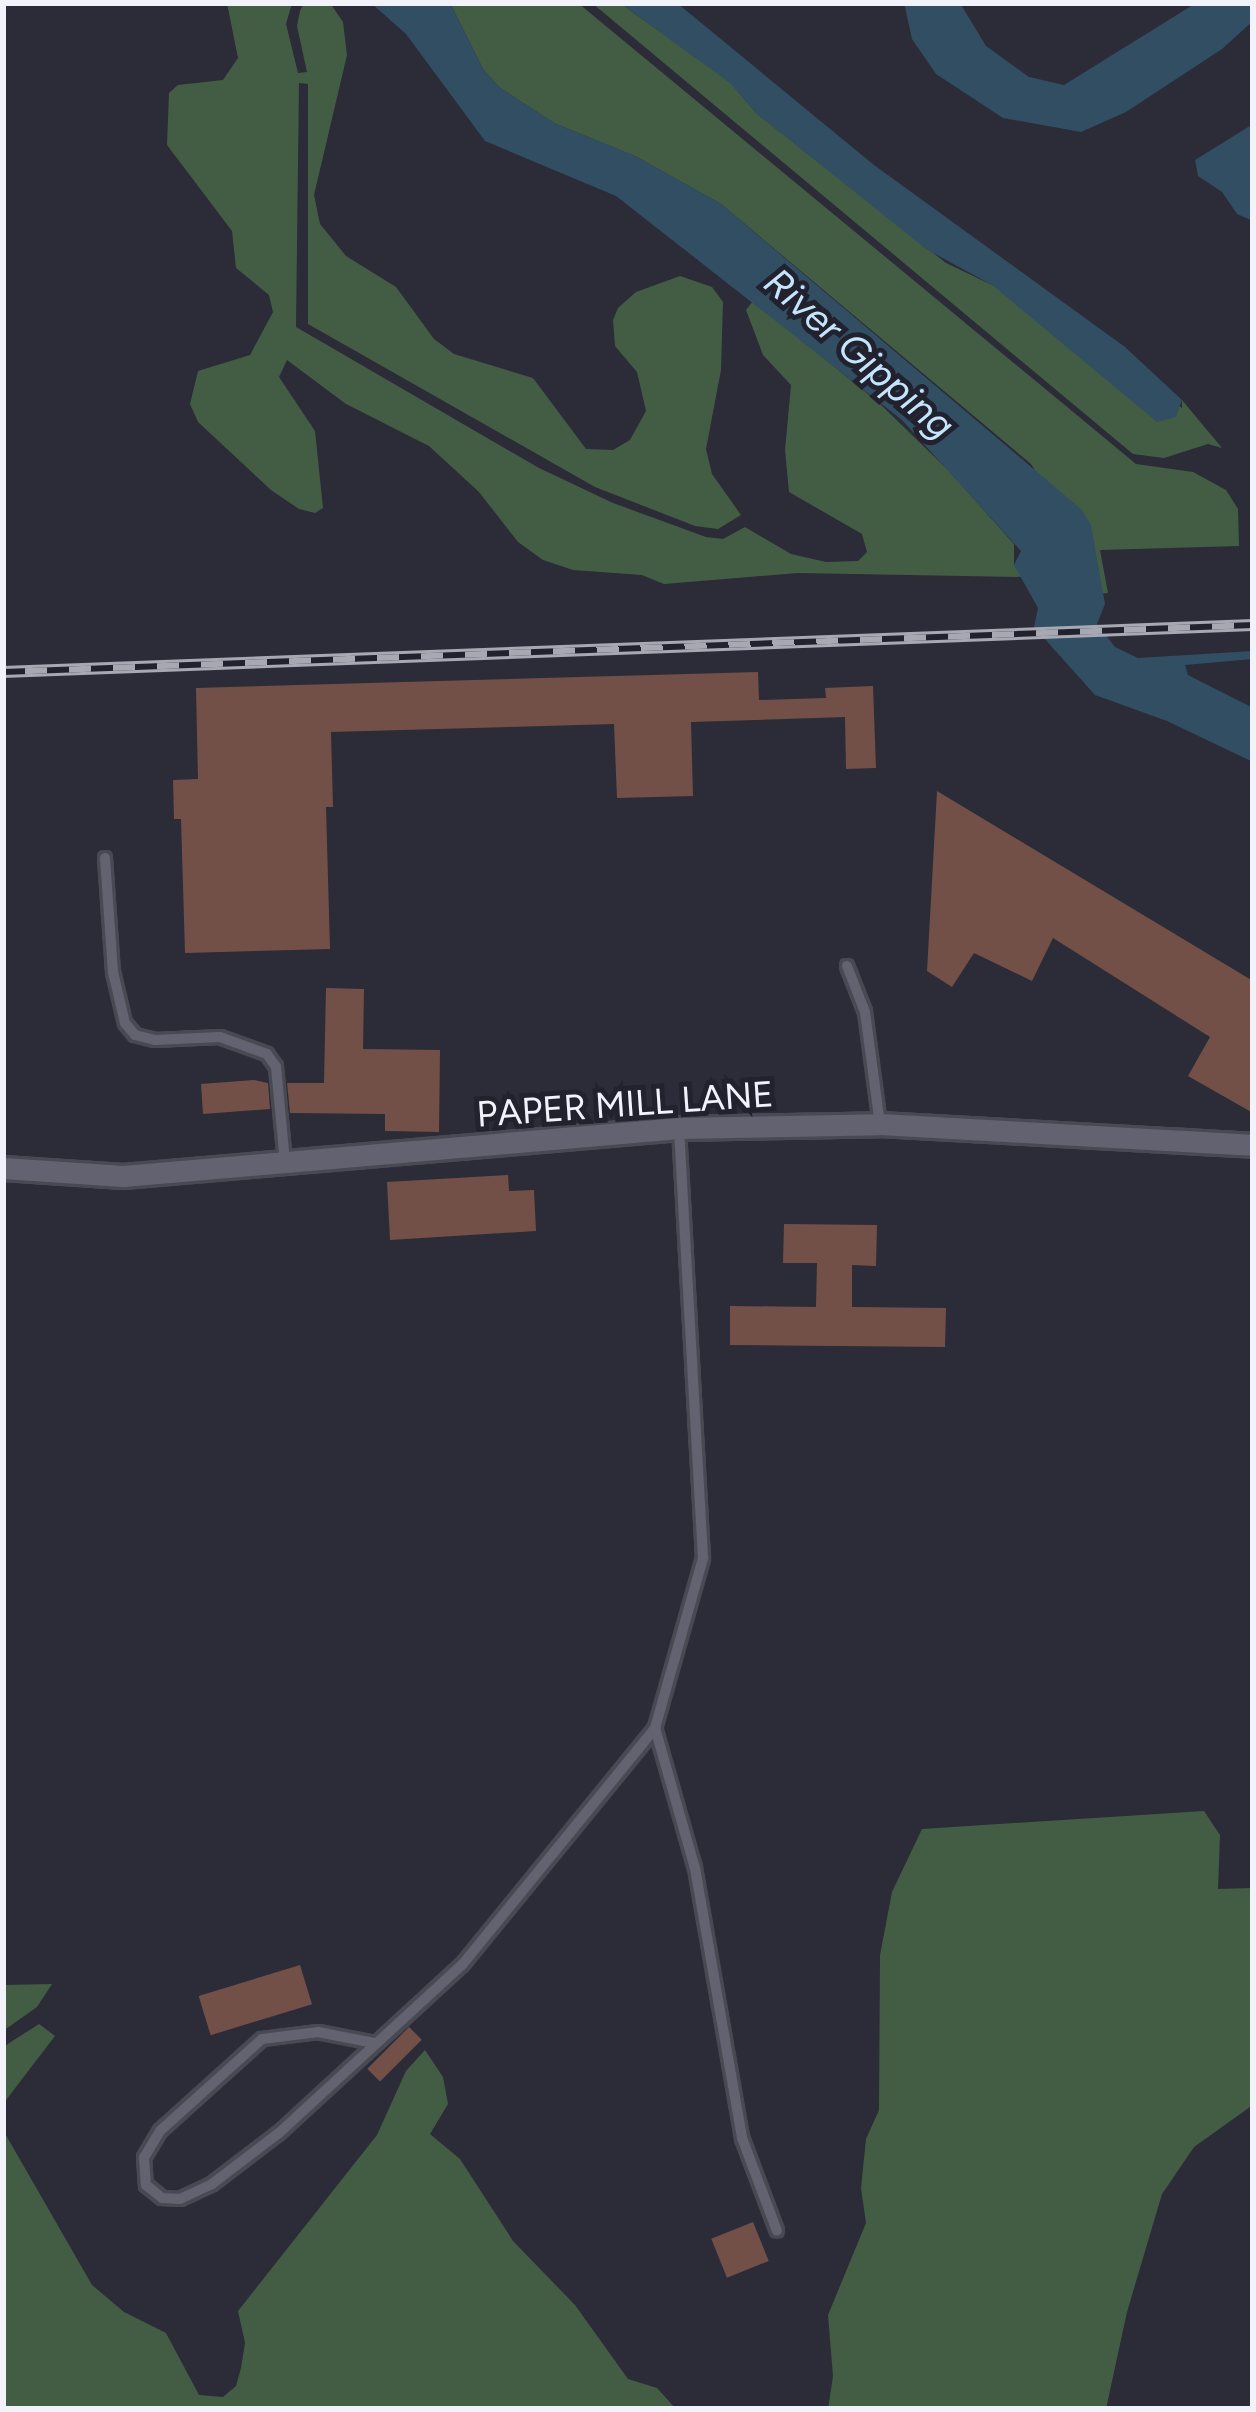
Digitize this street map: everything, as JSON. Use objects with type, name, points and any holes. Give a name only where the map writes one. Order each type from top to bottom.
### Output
[{"type":"street","name":"PAPER MILL LANE","points":[[3,1168],[123,1176],[680,1128],[880,1124],[1253,1145]]},
{"type":"lane","points":[[106,858],[113,972],[125,1023],[135,1035],[154,1040],[220,1037],[267,1054],[276,1067],[285,1163]]},
{"type":"lane","points":[[847,966],[865,1012],[880,1124]]},
{"type":"lane","points":[[374,2043],[318,2032],[262,2039],[160,2131],[144,2158],[146,2186],[162,2198],[181,2199],[212,2184],[279,2133],[462,1965],[655,1728],[704,1558],[680,1128]]},
{"type":"lane","points":[[655,1728],[695,1868],[742,2138],[777,2231]]},
{"type":"green space","points":[[227,3],[292,3],[286,24],[298,73],[307,72],[297,26],[300,11],[304,3],[330,3],[343,22],[347,55],[314,195],[320,224],[346,256],[396,287],[434,339],[454,354],[533,378],[586,449],[613,450],[630,440],[646,411],[637,372],[615,346],[613,320],[618,308],[636,292],[680,276],[712,287],[723,302],[721,370],[706,449],[712,474],[741,515],[718,529],[695,526],[595,487],[308,324],[308,84],[299,83],[296,327],[539,468],[613,503],[706,537],[723,539],[745,527],[791,554],[826,562],[858,561],[867,552],[862,534],[789,492],[785,450],[791,385],[763,355],[746,310],[753,301],[879,403],[947,469],[1014,544],[1014,565],[1025,577],[798,573],[664,584],[642,575],[573,570],[543,560],[518,542],[479,492],[429,446],[346,404],[287,360],[279,377],[315,431],[323,508],[315,513],[299,509],[271,490],[198,422],[190,404],[198,371],[250,355],[273,312],[269,295],[236,268],[232,231],[167,145],[169,93],[178,85],[223,80],[238,58]]},
{"type":"green space","points":[[450,3],[578,3],[1136,464],[1193,472],[1226,490],[1238,509],[1239,546],[1100,550],[1108,593],[1083,595],[1051,496],[1031,464],[721,204],[637,157],[554,123],[499,87],[483,69]]},
{"type":"green space","points":[[592,3],[620,3],[731,83],[756,113],[946,263],[992,285],[1182,408],[1182,400],[1222,448],[1208,444],[1164,458],[1133,454]]},
{"type":"green space","points":[[1204,1811],[1220,1835],[1218,1889],[1253,1888],[1250,2107],[1194,2147],[1162,2194],[1127,2312],[1106,2409],[828,2409],[833,2376],[828,2315],[866,2223],[861,2188],[866,2139],[879,2110],[880,1955],[892,1892],[922,1829]]},
{"type":"green space","points":[[52,1984],[37,2007],[3,2031],[3,1985]]},
{"type":"green space","points":[[39,2024],[55,2036],[3,2104],[3,2047]]},
{"type":"green space","points":[[425,2050],[443,2077],[448,2104],[430,2134],[460,2159],[513,2241],[575,2305],[628,2379],[657,2388],[675,2408],[687,2409],[3,2409],[3,2130],[92,2285],[124,2312],[166,2333],[199,2395],[223,2397],[236,2386],[241,2368],[245,2343],[238,2311],[377,2135],[406,2071]]},
{"type":"water","name":"River Gipping","points":[[371,3],[450,3],[483,69],[499,87],[554,123],[637,157],[721,204],[1082,510],[1091,525],[1105,604],[1097,624],[1115,647],[1138,658],[1253,651],[1253,659],[1185,665],[1188,675],[1253,708],[1253,762],[1167,721],[1095,695],[1034,627],[1038,608],[1014,565],[1021,551],[902,420],[616,196],[485,141],[406,34]]},
{"type":"water","points":[[620,3],[677,3],[874,165],[1125,347],[1182,400],[1176,417],[1157,422],[992,285],[926,249],[756,113],[730,83]]},
{"type":"water","points":[[904,3],[960,3],[986,46],[1029,77],[1064,85],[1196,3],[1253,3],[1253,21],[1222,49],[1126,112],[1081,132],[1003,118],[936,74],[912,39]]},
{"type":"water","points":[[1253,124],[1253,221],[1237,214],[1222,192],[1198,176],[1195,160]]},
{"type":"building","points":[[758,672],[759,700],[826,698],[825,688],[873,686],[876,768],[846,769],[845,717],[691,722],[693,796],[617,798],[614,724],[331,732],[333,807],[326,807],[330,949],[185,953],[181,819],[174,819],[173,780],[198,779],[196,688]]},
{"type":"building","points":[[937,791],[1253,981],[1253,1113],[1188,1076],[1210,1037],[1053,938],[1032,981],[974,953],[952,987],[927,971]]},
{"type":"building","points":[[326,988],[364,989],[363,1049],[440,1050],[439,1132],[385,1131],[385,1114],[290,1113],[287,1083],[324,1083]]},
{"type":"building","points":[[268,1083],[270,1109],[203,1114],[201,1084]]},
{"type":"building","points":[[508,1175],[509,1191],[534,1190],[536,1231],[390,1240],[387,1182]]},
{"type":"building","points":[[784,1224],[877,1225],[876,1266],[852,1265],[852,1307],[946,1308],[945,1347],[730,1345],[730,1306],[816,1307],[817,1263],[783,1263]]},
{"type":"building","points":[[300,1965],[312,2004],[211,2035],[199,1996]]},
{"type":"building","points":[[409,2027],[422,2040],[380,2081],[367,2069]]},
{"type":"building","points":[[753,2222],[769,2261],[727,2278],[711,2239]]},
{"type":"railway","points":[[3,672],[1253,625]]}]
